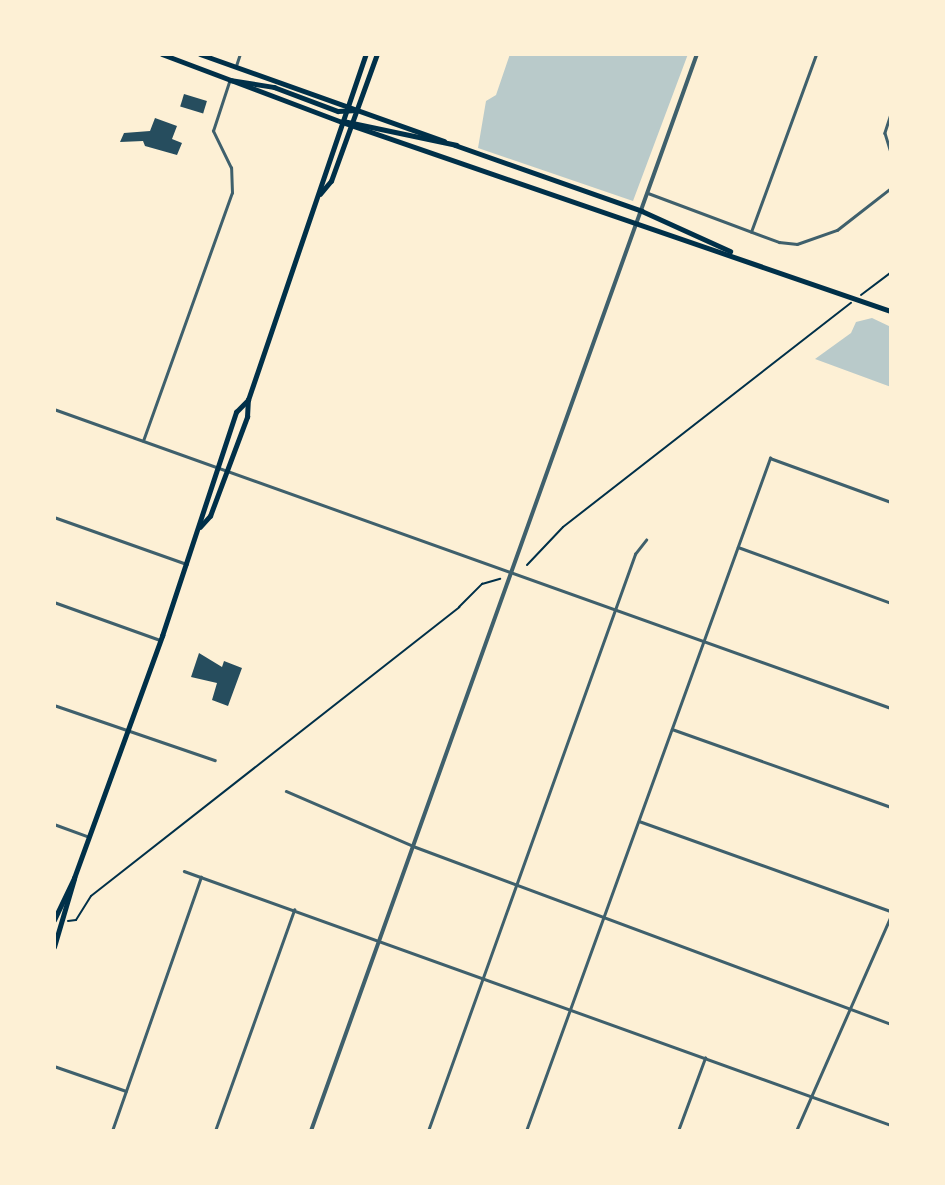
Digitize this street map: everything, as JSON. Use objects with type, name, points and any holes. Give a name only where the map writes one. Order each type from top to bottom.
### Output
[{"type":"main road","points":[[162,54],[342,122],[411,139],[457,145]]},
{"type":"main road","points":[[200,54],[346,109]]},
{"type":"main road","points":[[199,528],[210,516],[247,416],[248,400],[366,54]]},
{"type":"main road","points":[[319,195],[331,181],[377,54]]},
{"type":"main road","points":[[230,80],[274,87],[346,109],[358,110],[642,211],[714,240],[734,254]]},
{"type":"main road","points":[[353,123],[891,310]]},
{"type":"main road","points":[[54,920],[74,878],[160,640],[236,412],[248,400]]},
{"type":"main road","points":[[54,947],[65,920],[74,878]]},
{"type":"street","points":[[236,66],[240,54]]},
{"type":"street","points":[[311,1131],[697,54]]},
{"type":"street","points":[[751,232],[816,54]]},
{"type":"street","points":[[143,441],[232,192],[230,168],[213,131],[230,80]]},
{"type":"street","points":[[891,114],[885,133],[891,153]]},
{"type":"street","points":[[648,193],[788,243],[818,240],[891,188]]},
{"type":"street","points":[[54,409],[891,708]]},
{"type":"street","points":[[526,1131],[770,458],[891,502]]},
{"type":"street","points":[[54,517],[187,564]]},
{"type":"street","points":[[428,1131],[615,608],[635,554],[646,540]]},
{"type":"street","points":[[738,547],[891,603]]},
{"type":"street","points":[[54,602],[160,640]]},
{"type":"street","points":[[54,705],[215,760]]},
{"type":"street","points":[[672,729],[891,807]]},
{"type":"street","points":[[286,791],[414,846],[891,1024]]},
{"type":"street","points":[[639,821],[891,911]]},
{"type":"street","points":[[54,824],[89,837]]},
{"type":"street","points":[[184,871],[891,1125]]},
{"type":"street","points":[[112,1131],[201,877]]},
{"type":"street","points":[[215,1131],[294,910]]},
{"type":"street","points":[[796,1131],[809,1095],[891,916]]},
{"type":"street","points":[[678,1131],[705,1057]]},
{"type":"street","points":[[54,1066],[126,1091]]},
{"type":"path","points":[[869,289],[891,272]]},
{"type":"path","points":[[527,565],[543,544],[846,307]]},
{"type":"path","points":[[65,920],[76,920],[92,896],[459,607],[482,584],[500,579]]},
{"type":"shaded area","points":[[510,54],[688,54],[633,201],[478,148],[486,101],[496,95]]},
{"type":"shaded area","points":[[872,318],[891,327],[891,387],[815,359],[851,333],[856,322]]},
{"type":"building","points":[[184,94],[207,101],[203,113],[180,106]]},
{"type":"building","points":[[155,118],[177,126],[172,139],[182,143],[177,155],[145,146],[143,141],[120,142],[124,133],[150,131]]},
{"type":"building","points":[[199,653],[222,667],[224,661],[242,668],[228,706],[212,700],[217,683],[191,677]]}]
